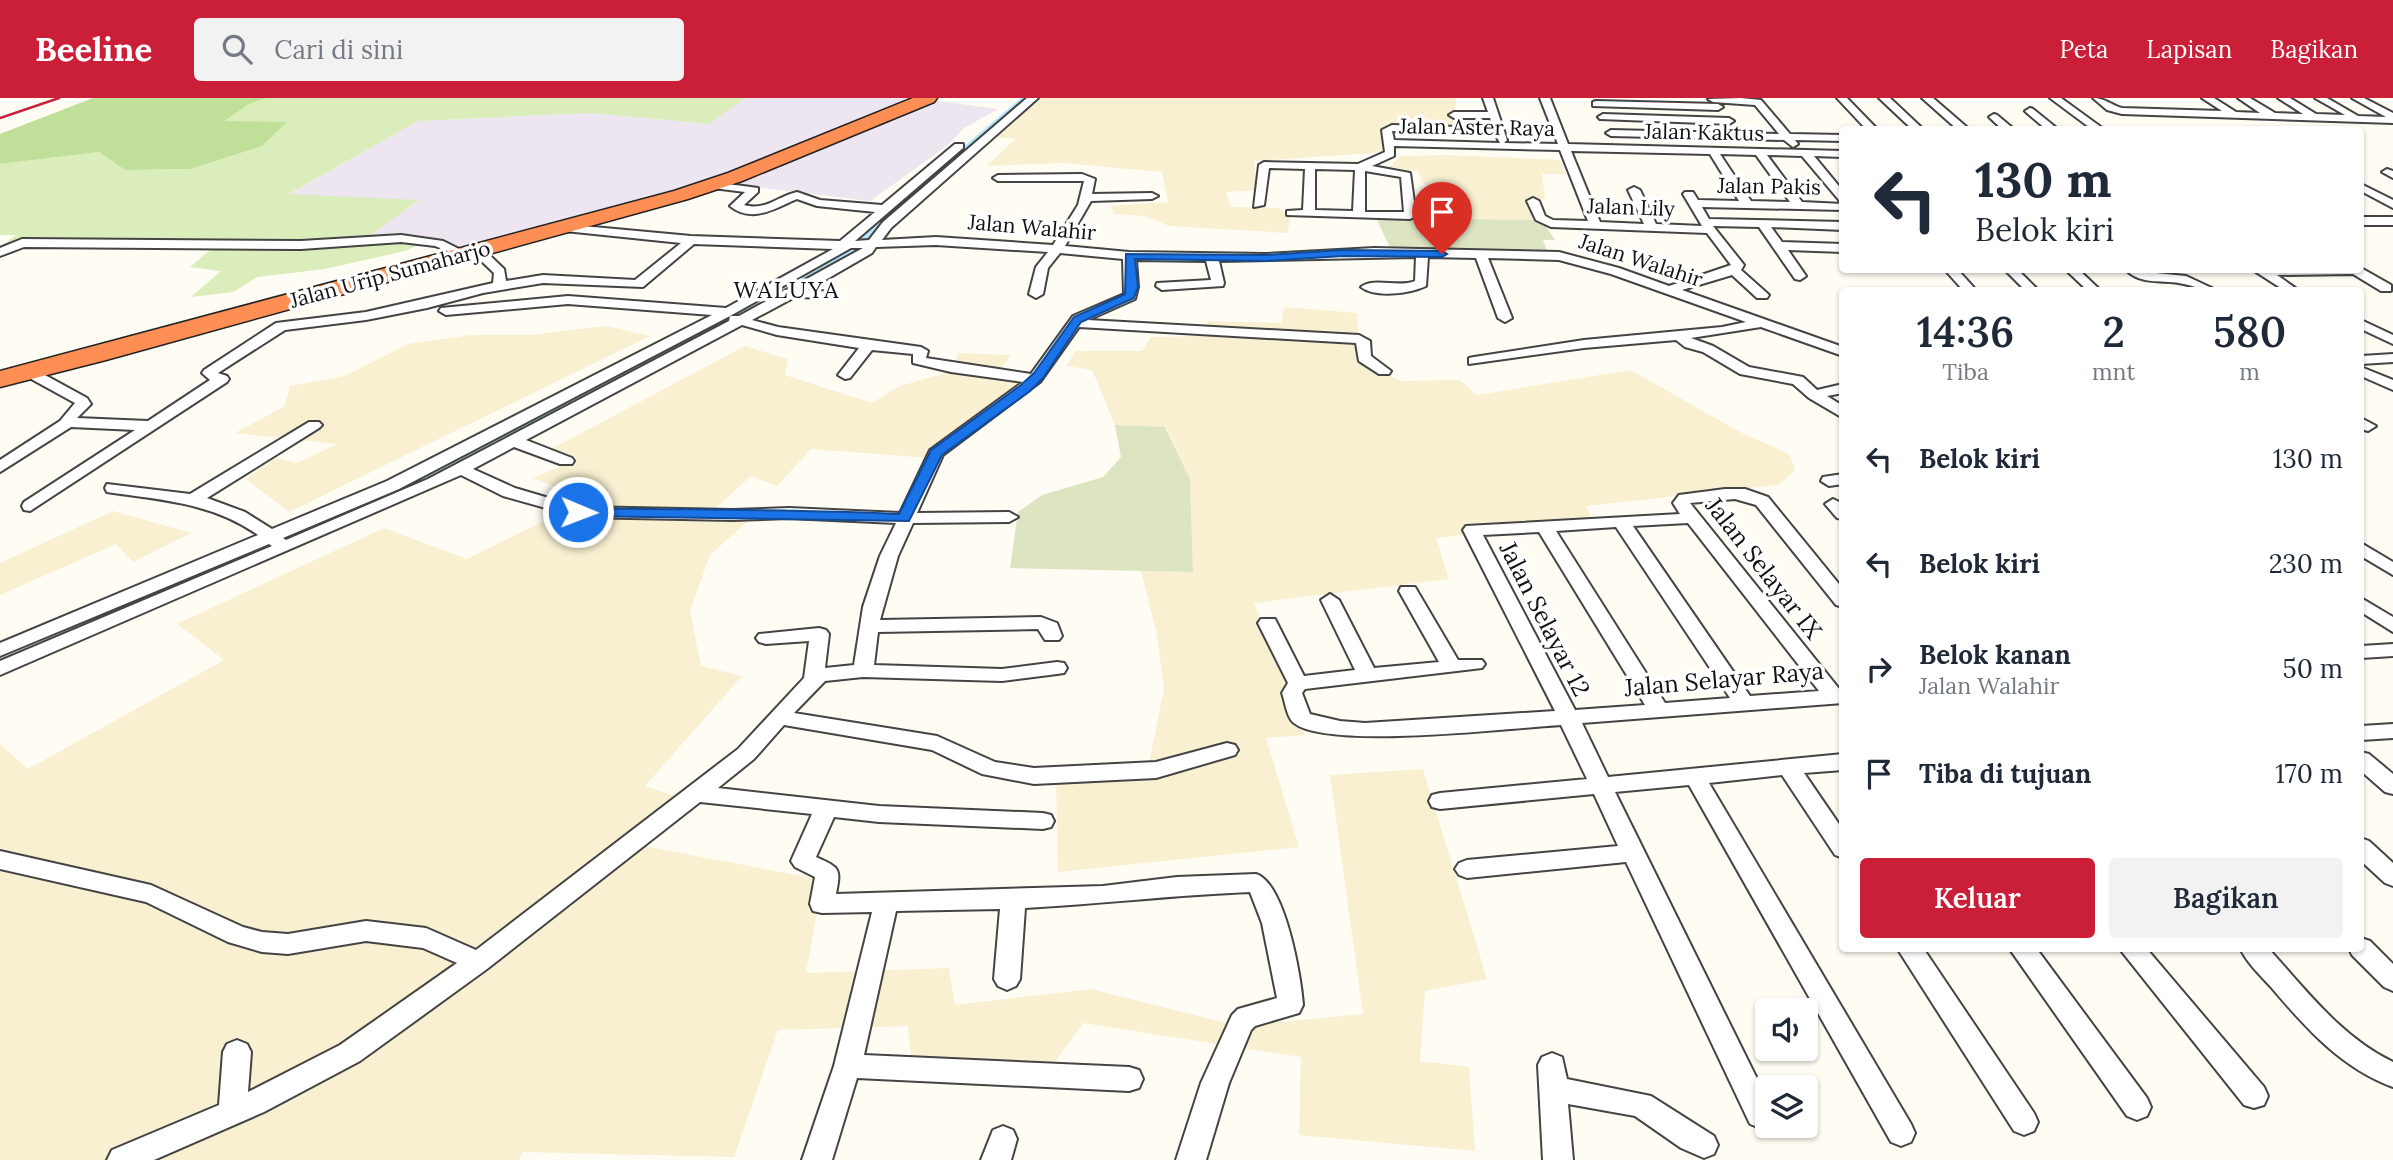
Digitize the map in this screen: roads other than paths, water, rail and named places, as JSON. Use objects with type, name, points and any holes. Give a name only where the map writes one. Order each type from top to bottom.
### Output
[{"type":"highway","points":[[773,159],[912,98]]},
{"type":"highway","points":[[773,159],[928,98]]},
{"type":"highway","name":"Jalan Urip Sumaharjo","points":[[0,371],[466,250],[565,227],[713,185],[773,159]]},
{"type":"highway","name":"Jalan Urip Sumaharjo","points":[[0,379],[261,310],[773,159]]},
{"type":"street","points":[[0,669],[279,543],[730,317],[794,292],[868,250],[877,224],[898,204],[1033,98]]},
{"type":"street","points":[[1488,98],[1499,131],[1517,159]]},
{"type":"street","points":[[1545,98],[1595,225]]},
{"type":"street","points":[[1842,98],[1869,126]]},
{"type":"street","points":[[1884,98],[1915,126]]},
{"type":"street","points":[[1927,98],[1960,126]]},
{"type":"street","points":[[2055,98],[2094,126]]},
{"type":"street","points":[[2098,98],[2110,108],[2122,111],[2393,118]]},
{"type":"street","points":[[2135,98],[2156,112]]},
{"type":"street","points":[[2169,98],[2193,113]]},
{"type":"street","points":[[2207,98],[2234,115]]},
{"type":"street","points":[[2243,98],[2271,116]]},
{"type":"street","points":[[2283,98],[2315,117]]},
{"type":"street","points":[[2320,98],[2358,118]]},
{"type":"street","points":[[2357,98],[2393,118]]},
{"type":"street","points":[[2369,98],[2393,107]]},
{"type":"street","points":[[1619,162],[1611,132],[1595,101],[1758,102],[1839,194]]},
{"type":"street","points":[[1714,101],[1741,136]]},
{"type":"street","points":[[2376,108],[2393,107]]},
{"type":"street","points":[[2030,111],[2048,126]]},
{"type":"street","points":[[1454,115],[1494,115]]},
{"type":"street","points":[[1603,117],[1729,121]]},
{"type":"street","points":[[1994,117],[2005,126]]},
{"type":"street","points":[[1390,143],[1387,130],[1392,128],[1499,131]]},
{"type":"street","points":[[1611,132],[1839,138]]},
{"type":"street","name":"Jalan Aster Raya","points":[[1360,167],[1390,154],[1390,143],[1565,148]]},
{"type":"street","points":[[0,650],[279,543],[385,506],[460,469],[730,317],[849,244],[877,224],[959,146]]},
{"type":"street","name":"Jalan Kaktus","points":[[1565,148],[1839,154]]},
{"type":"street","points":[[1664,150],[1674,164]]},
{"type":"street","points":[[1713,151],[1747,204]]},
{"type":"street","points":[[1759,152],[1799,206]]},
{"type":"street","points":[[1309,213],[1310,165]]},
{"type":"street","points":[[1258,205],[1262,166],[1360,167],[1406,175],[1411,214],[1291,213]]},
{"type":"street","points":[[1359,215],[1360,167]]},
{"type":"street","points":[[998,178],[1088,177],[1090,181],[1086,198],[1057,249],[1042,267],[1036,294]]},
{"type":"street","points":[[713,185],[754,190],[736,206],[738,208],[767,210],[790,196],[810,198],[818,203],[898,204]]},
{"type":"street","points":[[2364,189],[2393,205]]},
{"type":"street","points":[[1634,190],[1652,228]]},
{"type":"street","points":[[1086,198],[1152,196]]},
{"type":"street","name":"Jalan Pakis","points":[[1708,226],[1692,199],[1837,207]]},
{"type":"street","name":"Jalan Lily","points":[[1533,201],[1540,218],[1551,223],[1652,228],[1839,223]]},
{"type":"street","points":[[2364,219],[2393,221]]},
{"type":"street","points":[[1763,223],[1800,276]]},
{"type":"street","points":[[1670,290],[1734,270],[1738,265],[1708,226]]},
{"type":"street","name":"Jalan Walahir","points":[[565,227],[691,240],[849,244],[936,241],[1129,256],[1212,258],[1343,253],[1572,258],[1839,351]]},
{"type":"street","points":[[0,252],[22,243],[304,245],[398,240],[436,243],[466,250],[500,272],[499,286]]},
{"type":"street","points":[[30,506],[223,378],[211,376],[209,373],[281,326],[403,309],[499,286],[543,279],[638,284],[691,240]]},
{"type":"street","points":[[1780,246],[1839,247]]},
{"type":"street","points":[[1367,287],[1408,288],[1419,285],[1422,254]]},
{"type":"street","points":[[1481,255],[1505,318]]},
{"type":"street","points":[[863,671],[872,607],[904,518],[936,453],[1004,405],[1035,379],[1075,323],[1088,313],[1130,296],[1132,287],[1129,256]]},
{"type":"street","points":[[1162,286],[1218,283],[1212,258]]},
{"type":"street","points":[[1734,270],[1762,295]]},
{"type":"street","points":[[1954,273],[1967,287]]},
{"type":"street","points":[[2014,273],[2029,287]]},
{"type":"street","points":[[2075,273],[2091,287]]},
{"type":"street","points":[[2141,273],[2186,280],[2203,287]]},
{"type":"street","points":[[2264,273],[2287,287]]},
{"type":"street","points":[[2360,273],[2386,288]]},
{"type":"street","points":[[794,292],[826,295]]},
{"type":"street","points":[[446,311],[568,300],[730,317],[777,331],[920,351],[918,360],[951,368],[1035,379]]},
{"type":"street","points":[[261,310],[281,326]]},
{"type":"street","points":[[1075,323],[1359,339],[1363,341],[1364,358],[1384,371]]},
{"type":"street","points":[[1474,361],[1584,344],[1722,331],[1762,323]]},
{"type":"street","points":[[2364,326],[2393,340]]},
{"type":"street","points":[[1679,336],[1691,344],[1708,349],[1745,371],[1798,380],[1814,395],[1839,410]]},
{"type":"street","points":[[845,375],[868,345]]},
{"type":"street","points":[[2364,360],[2393,358]]},
{"type":"street","points":[[29,372],[82,401],[83,404],[67,419],[68,422]]},
{"type":"street","points":[[2364,372],[2393,386]]},
{"type":"street","points":[[1814,395],[1839,389]]},
{"type":"street","points":[[0,467],[68,422],[151,426]]},
{"type":"street","points":[[193,499],[314,425]]},
{"type":"street","points":[[513,441],[566,461]]},
{"type":"street","points":[[460,469],[509,492],[578,512],[733,515],[789,513],[904,518],[1009,517]]},
{"type":"street","points":[[113,488],[193,499],[239,515],[279,543]]},
{"type":"street","name":"Jalan Selayar IX","points":[[1838,696],[1681,503],[1685,499],[1743,494],[1754,496],[1762,501],[1839,596]]},
{"type":"street","points":[[1659,711],[1544,525],[1693,518]]},
{"type":"street","points":[[1621,522],[1745,704]]},
{"type":"street","name":"Jalan Selayar 12","points":[[1544,525],[1472,530],[1569,719]]},
{"type":"street","points":[[2364,550],[2393,570]]},
{"type":"street","points":[[1408,591],[1452,667]]},
{"type":"street","points":[[1330,600],[1367,675]]},
{"type":"street","points":[[2364,606],[2393,626]]},
{"type":"street","points":[[870,626],[1041,623],[1048,624],[1052,636]]},
{"type":"street","points":[[1268,623],[1297,683],[1475,664]]},
{"type":"street","points":[[766,638],[819,634],[814,679]]},
{"type":"street","points":[[2364,652],[2393,650]]},
{"type":"street","points":[[122,1160],[233,1111],[349,1053],[478,962],[746,754],[814,679],[830,674],[863,671],[1002,676],[1057,668]]},
{"type":"street","name":"Jalan Selayar Raya","points":[[1297,683],[1292,693],[1301,718],[1310,723],[1376,729],[1569,719],[1838,696]]},
{"type":"street","points":[[781,718],[937,743],[990,769],[1034,776],[1156,770],[1227,750]]},
{"type":"street","points":[[1569,719],[1755,1105]]},
{"type":"street","points":[[2364,733],[2393,731]]},
{"type":"street","points":[[2364,761],[2393,786]]},
{"type":"street","points":[[1440,801],[1839,762]]},
{"type":"street","points":[[1788,767],[1839,841]]},
{"type":"street","points":[[1694,775],[1901,1133]]},
{"type":"street","points":[[695,793],[879,814],[1043,821]]},
{"type":"street","points":[[826,809],[803,862],[828,873],[822,904],[1103,895],[1250,881],[1261,888],[1274,923],[1289,989],[1290,1006],[1247,1017],[1241,1023],[1215,1083],[1191,1160]]},
{"type":"street","points":[[2364,850],[2393,877]]},
{"type":"street","points":[[1467,869],[1634,853]]},
{"type":"street","points":[[0,860],[151,894],[237,936],[262,942],[288,944],[354,932],[382,932],[426,938],[478,962]]},
{"type":"street","points":[[1007,979],[1013,899]]},
{"type":"street","points":[[817,1160],[848,1066],[886,903]]},
{"type":"street","points":[[2364,951],[2393,980]]},
{"type":"street","points":[[1912,952],[2024,1122]]},
{"type":"street","points":[[2024,952],[2137,1107]]},
{"type":"street","points":[[2134,952],[2254,1096]]},
{"type":"street","points":[[2256,952],[2340,1043],[2370,1066],[2393,1075]]},
{"type":"street","points":[[233,1111],[237,1052]]},
{"type":"street","points":[[848,1066],[1129,1079]]},
{"type":"street","points":[[1559,1160],[1553,1077],[1641,1105],[1691,1139],[1704,1144]]},
{"type":"waterway","points":[[75,629],[390,496],[460,462],[860,249],[869,234],[889,215],[1027,98]]},
{"type":"railway","points":[[0,118],[59,98]]},
{"type":"district","name":"WALUYA","points":[[787,289]]}]
